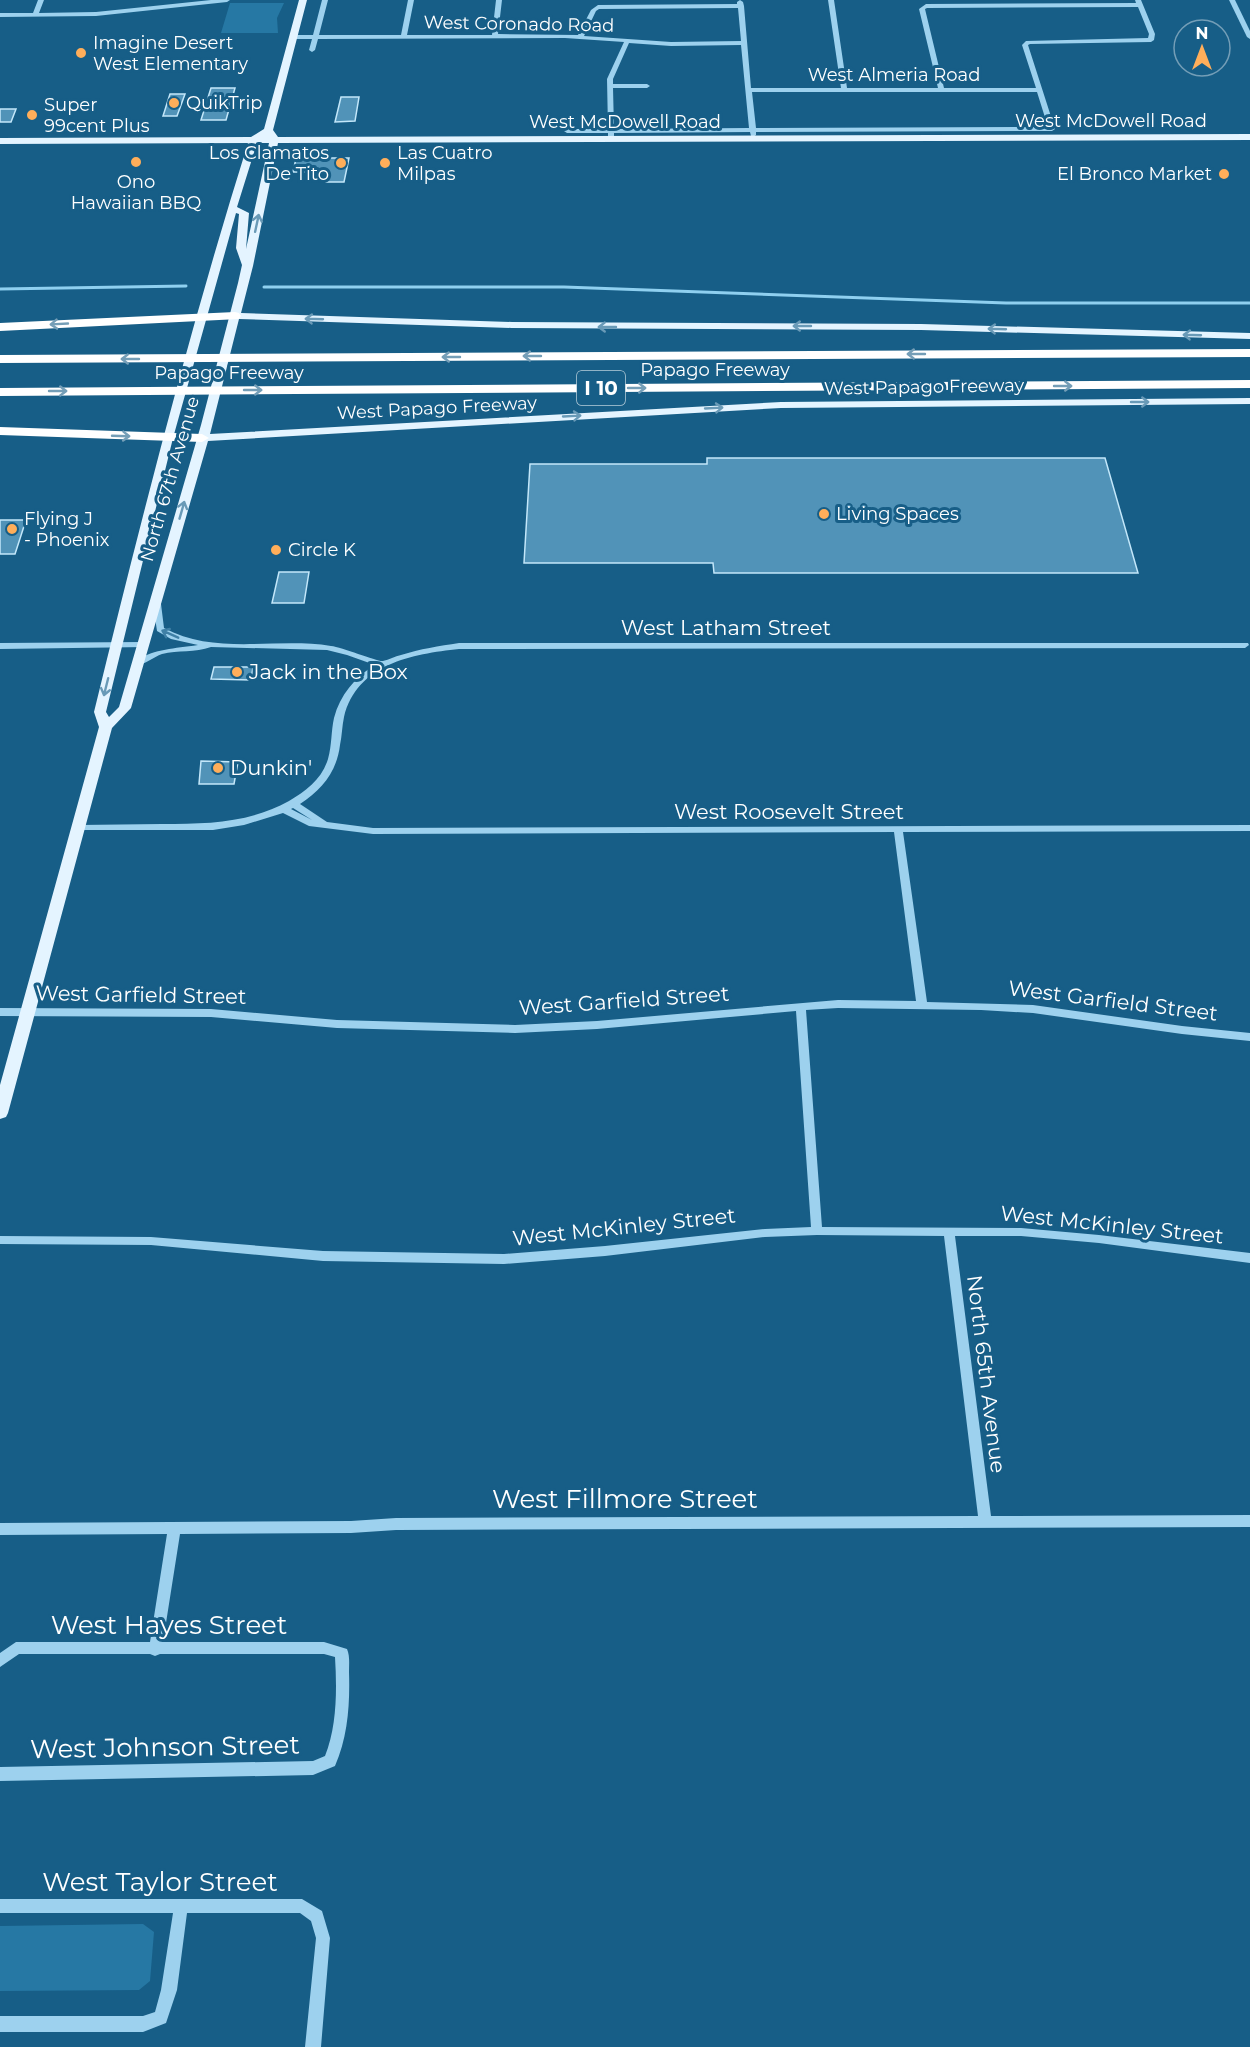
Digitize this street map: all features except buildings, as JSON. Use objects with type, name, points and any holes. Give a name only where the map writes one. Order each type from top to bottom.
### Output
[{"type":"highway","points":[[0,327],[235,316]]},
{"type":"highway","name":"Papago Freeway","points":[[0,359],[1250,353]]},
{"type":"highway","name":"Papago Freeway","points":[[0,392],[1250,384]]},
{"type":"highway","points":[[0,431],[202,438]]},
{"type":"main road","points":[[254,139],[268,130],[303,0]]},
{"type":"main road","points":[[268,130],[274,139]]},
{"type":"main road","name":"West McDowell Road","points":[[0,141],[752,134],[1250,137]]},
{"type":"main road","name":"North 67th Avenue","points":[[106,727],[100,712],[167,438],[254,139]]},
{"type":"main road","name":"North 67th Avenue","points":[[0,1113],[106,727],[125,708],[209,419],[248,266],[274,139]]},
{"type":"main road","points":[[233,209],[244,213],[241,248],[248,266]]},
{"type":"main road","points":[[235,316],[512,326],[921,327],[1250,336]]},
{"type":"main road","name":"West Papago Freeway","points":[[202,438],[781,405],[1250,401]]},
{"type":"street","points":[[35,15],[41,0]]},
{"type":"street","points":[[142,0],[146,9]]},
{"type":"street","points":[[0,15],[96,14],[227,0]]},
{"type":"street","points":[[312,50],[325,0]]},
{"type":"street","points":[[404,37],[411,0]]},
{"type":"street","points":[[495,37],[499,0]]},
{"type":"street","points":[[831,0],[844,90]]},
{"type":"street","points":[[1232,0],[1250,37]]},
{"type":"street","points":[[941,90],[922,9],[926,6],[1139,2],[1152,34],[1151,40],[1028,42],[1025,45],[1040,90]]},
{"type":"street","points":[[580,37],[594,10],[598,7],[740,3],[752,134]]},
{"type":"street","points":[[1239,15],[1248,15]]},
{"type":"street","name":"West Coronado Road","points":[[293,37],[580,37],[671,44],[744,44]]},
{"type":"street","points":[[611,135],[612,73],[627,40]]},
{"type":"street","points":[[611,86],[648,86]]},
{"type":"street","name":"West Almeria Road","points":[[748,90],[1040,90]]},
{"type":"street","name":"West McDowell Road","points":[[752,134],[1052,129],[1040,90]]},
{"type":"street","name":"West McDowell Road","points":[[567,131],[611,135]]},
{"type":"street","points":[[79,828],[213,827],[254,819],[292,803],[312,790],[328,771],[334,754],[339,717],[344,703],[355,684],[380,664],[353,653],[318,647],[213,645],[183,639],[160,629],[157,597]]},
{"type":"street","points":[[0,646],[143,645]]},
{"type":"street","points":[[138,663],[159,651],[195,649],[213,645]]},
{"type":"street","name":"West Latham Street","points":[[380,664],[423,651],[459,646],[1245,645]]},
{"type":"street","name":"West Roosevelt Street","points":[[292,803],[328,826]]},
{"type":"street","name":"West Roosevelt Street","points":[[281,808],[309,824],[373,831],[1250,828]]},
{"type":"street","points":[[898,829],[922,1005]]},
{"type":"street","name":"West Garfield Street","points":[[0,1012],[210,1013],[337,1024],[515,1029],[597,1025],[838,1004],[922,1005],[1033,1009],[1182,1030],[1250,1036]]},
{"type":"street","points":[[801,1007],[817,1231]]},
{"type":"street","name":"West McKinley Street","points":[[0,1239],[151,1241],[322,1256],[504,1259],[605,1251],[716,1237],[817,1231],[949,1232],[1056,1235],[1250,1258]]},
{"type":"street","name":"North 65th Avenue","points":[[949,1232],[985,1521]]},
{"type":"street","name":"West Fillmore Street","points":[[0,1529],[351,1527],[396,1524],[1250,1521]]},
{"type":"street","points":[[155,1650],[174,1529]]},
{"type":"street","name":"West Hayes Street","points":[[0,1661],[16,1648],[155,1650],[324,1648],[342,1653],[343,1670],[337,1746],[330,1761]]},
{"type":"street","name":"West Johnson Street","points":[[0,1774],[313,1768],[330,1761]]},
{"type":"street","name":"West Taylor Street","points":[[0,1906],[302,1906],[317,1916],[323,1938],[313,2047]]},
{"type":"street","points":[[0,2024],[143,2024],[161,2018],[169,1990],[181,1906]]},
{"type":"shaded area","points":[[230,3],[284,3],[277,18],[278,33],[221,33]]},
{"type":"shaded area","points":[[143,1924],[154,1932],[150,1981],[139,1990],[0,1991],[0,1926]]},
{"type":"waterway","points":[[0,289],[186,286]]},
{"type":"waterway","points":[[264,287],[564,287],[1006,303],[1250,303]]},
{"type":"place","name":"Imagine Desert West Elementary","points":[[81,53]]},
{"type":"place","name":"QuikTrip","points":[[174,103]]},
{"type":"place","name":"Super 99cent Plus","points":[[32,115]]},
{"type":"place","name":"Ono Hawaiian BBQ","points":[[136,162]]},
{"type":"place","name":"Los Clamatos De Tito","points":[[341,163]]},
{"type":"place","name":"Las Cuatro Milpas","points":[[385,163]]},
{"type":"place","name":"El Bronco Market","points":[[1224,174]]},
{"type":"place","name":"Living Spaces","points":[[824,514]]},
{"type":"place","name":"Flying J - Phoenix","points":[[12,529]]},
{"type":"place","name":"Circle K","points":[[276,550]]},
{"type":"place","name":"Jack in the Box","points":[[237,672]]},
{"type":"place","name":"Dunkin'","points":[[218,768]]}]
